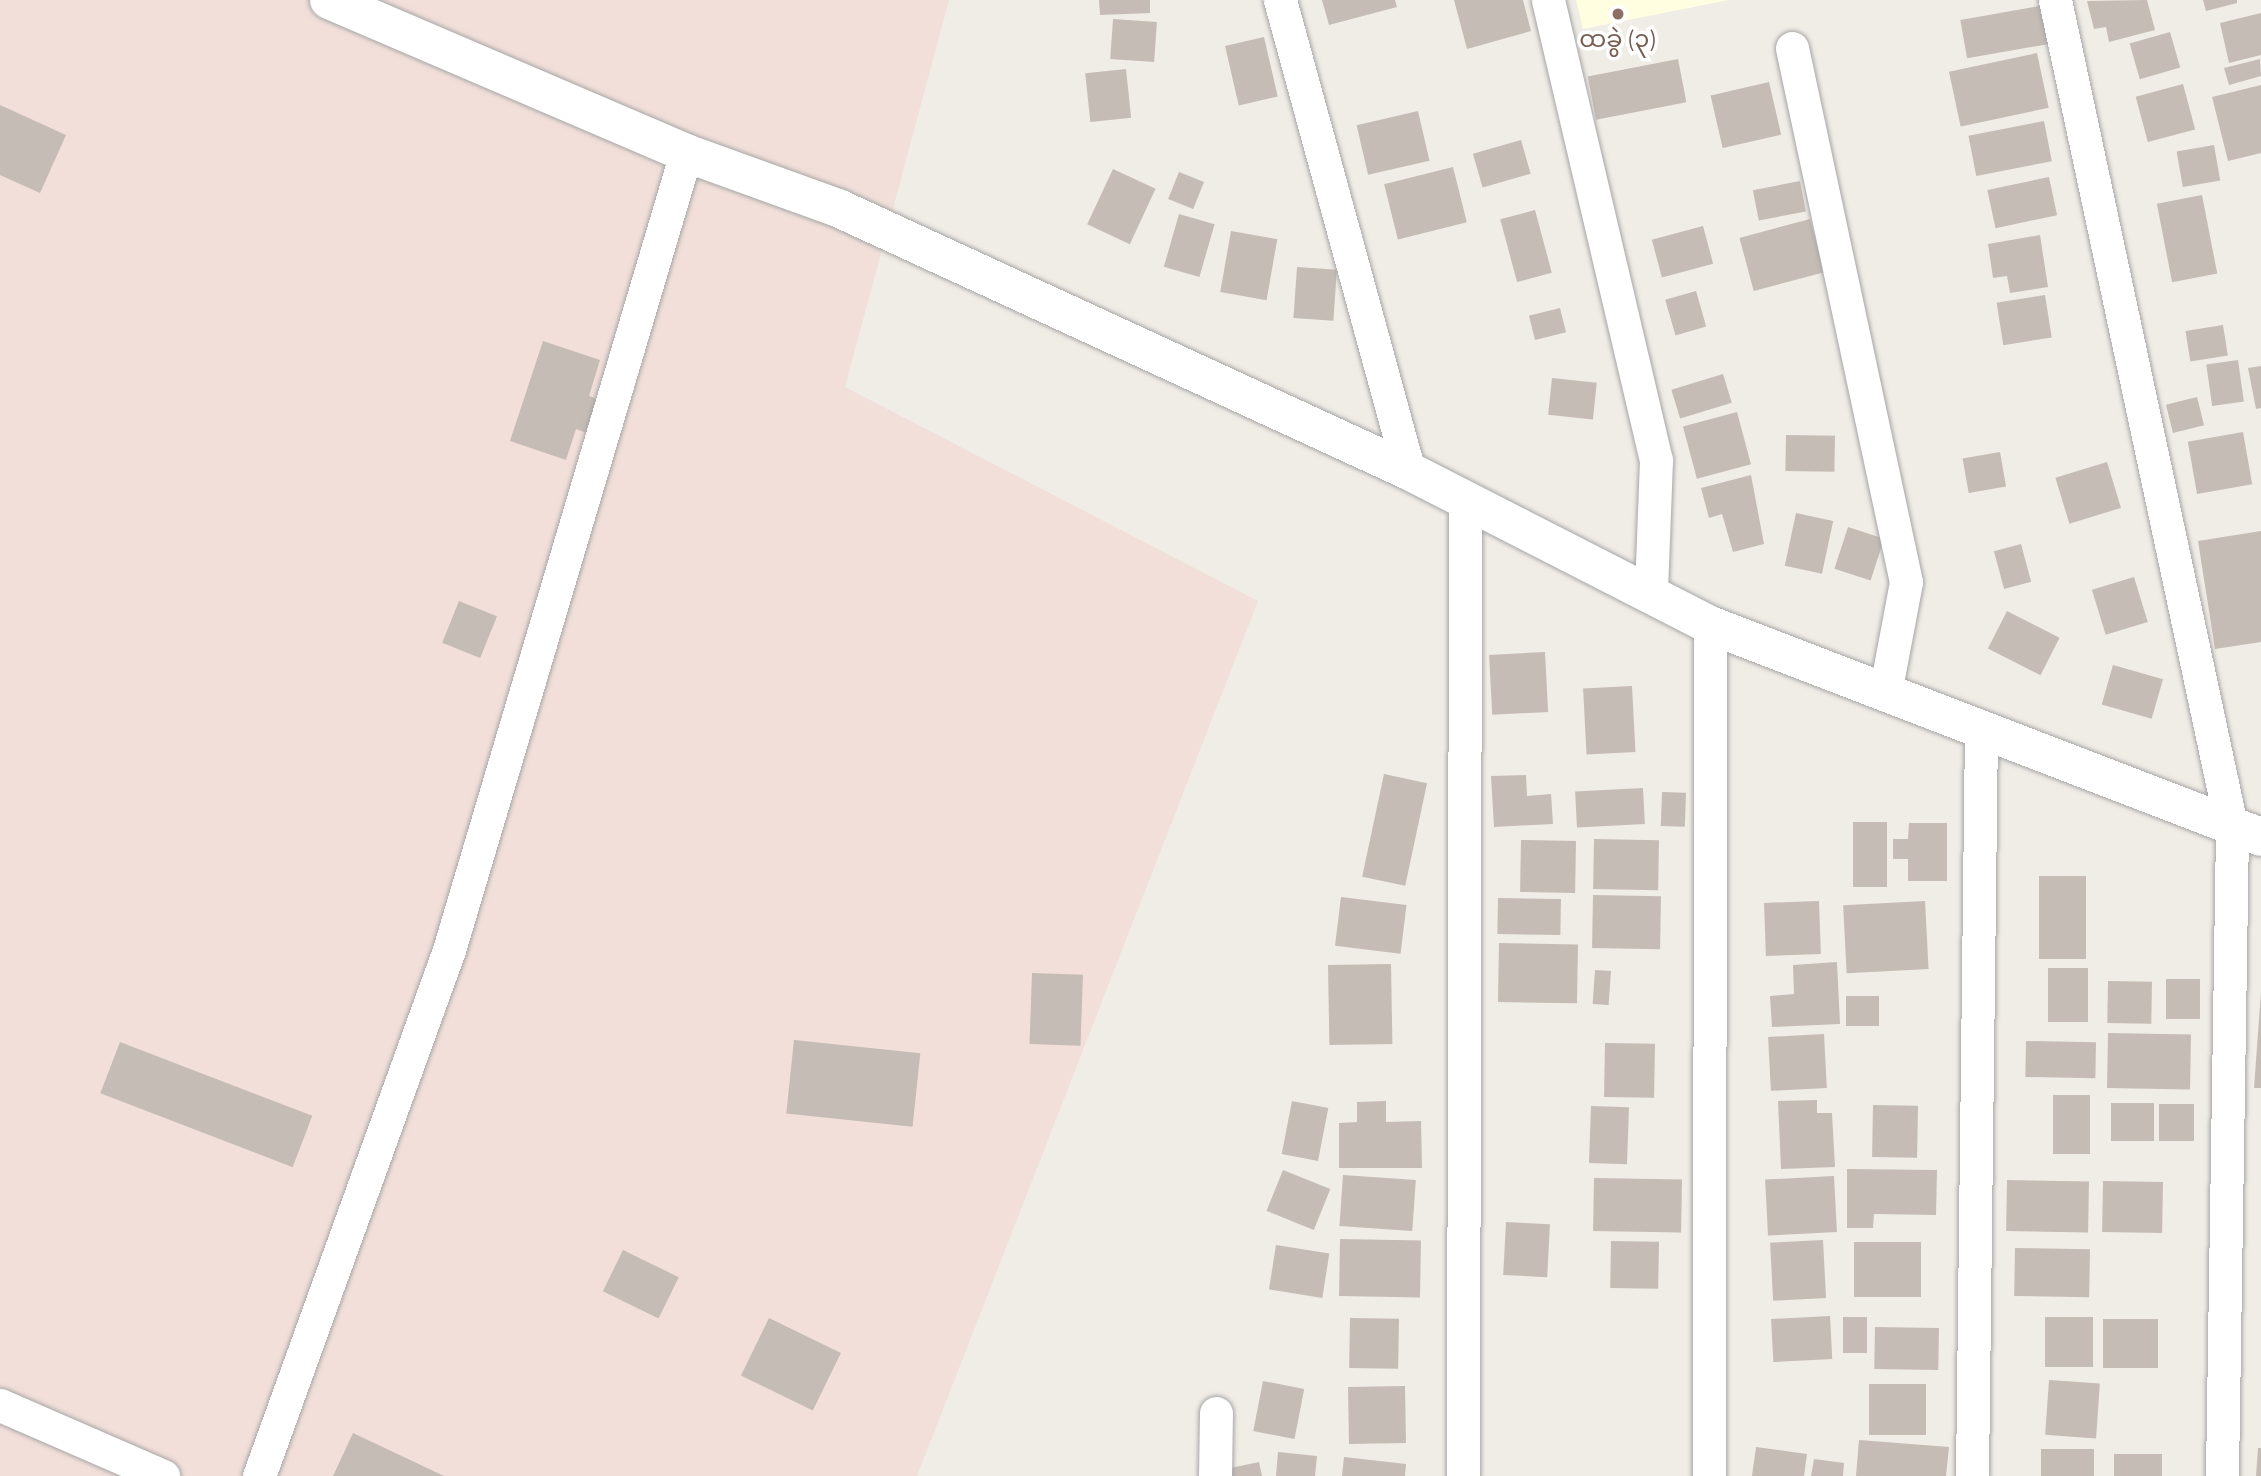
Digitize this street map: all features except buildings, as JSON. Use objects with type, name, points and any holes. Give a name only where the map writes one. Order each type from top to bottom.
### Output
[{"type":"street","points":[[329,0],[687,153],[838,208],[1409,471],[1710,625],[2246,834]]},
{"type":"street","points":[[1280,0],[1409,471]]},
{"type":"street","points":[[1548,0],[1656,460],[1651,593]]},
{"type":"street","points":[[2054,0],[2246,834],[2222,1476]]},
{"type":"street","points":[[1792,48],[1906,582],[1885,693]]},
{"type":"street","points":[[260,1476],[449,950],[687,153]]},
{"type":"street","points":[[1463,1476],[1465,498]]},
{"type":"street","points":[[1709,1476],[1710,625]]},
{"type":"street","points":[[1972,1476],[1982,730]]},
{"type":"street","points":[[0,1405],[163,1476]]},
{"type":"street","points":[[1215,1476],[1216,1413]]},
{"type":"shaded area","points":[[0,0],[949,0],[845,387],[1258,601],[917,1476],[0,1476]]},
{"type":"shaded area","name":"ထခွဲ (၃)","points":[[1576,0],[1729,0],[1583,29]]},
{"type":"place","name":"ထခွဲ (၃)","points":[[1618,14]]}]
